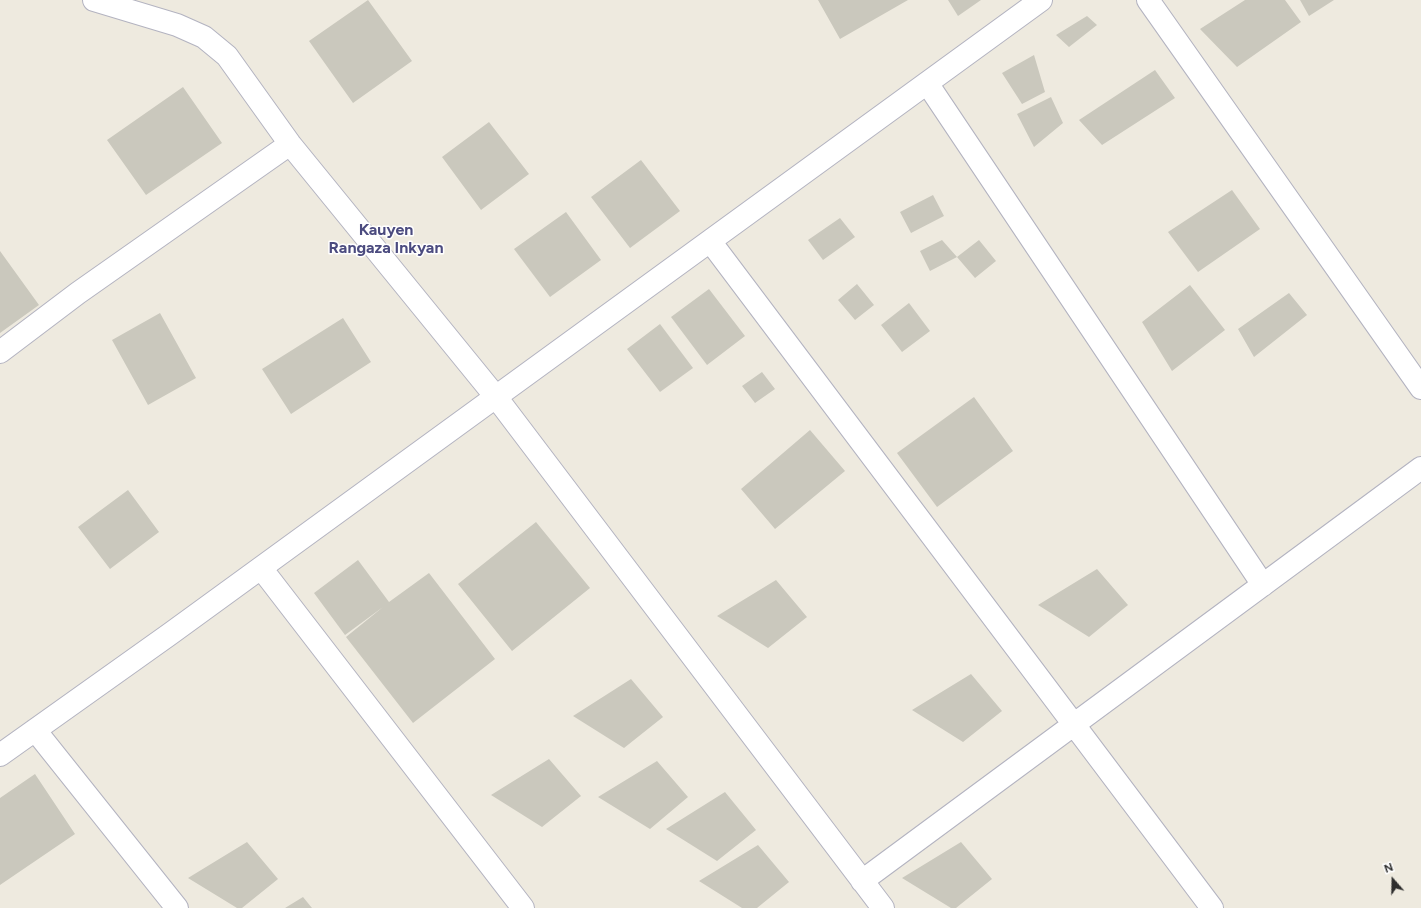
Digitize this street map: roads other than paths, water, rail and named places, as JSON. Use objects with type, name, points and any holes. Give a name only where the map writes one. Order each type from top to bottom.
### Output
[{"type":"street","points":[[94,0],[177,25],[204,37],[227,56],[290,144],[496,397],[883,908]]},
{"type":"street","points":[[0,755],[261,568],[1041,0]]},
{"type":"street","points":[[1148,0],[1421,388]]},
{"type":"street","points":[[927,83],[1263,585]]},
{"type":"street","points":[[0,352],[78,293],[290,144]]},
{"type":"street","points":[[710,241],[1212,908]]},
{"type":"street","points":[[862,881],[1421,468]]},
{"type":"street","points":[[261,568],[523,908]]},
{"type":"street","points":[[35,730],[177,908]]},
{"type":"district","name":"Kauyen Rangaza Inkyan","points":[[386,239]]}]
